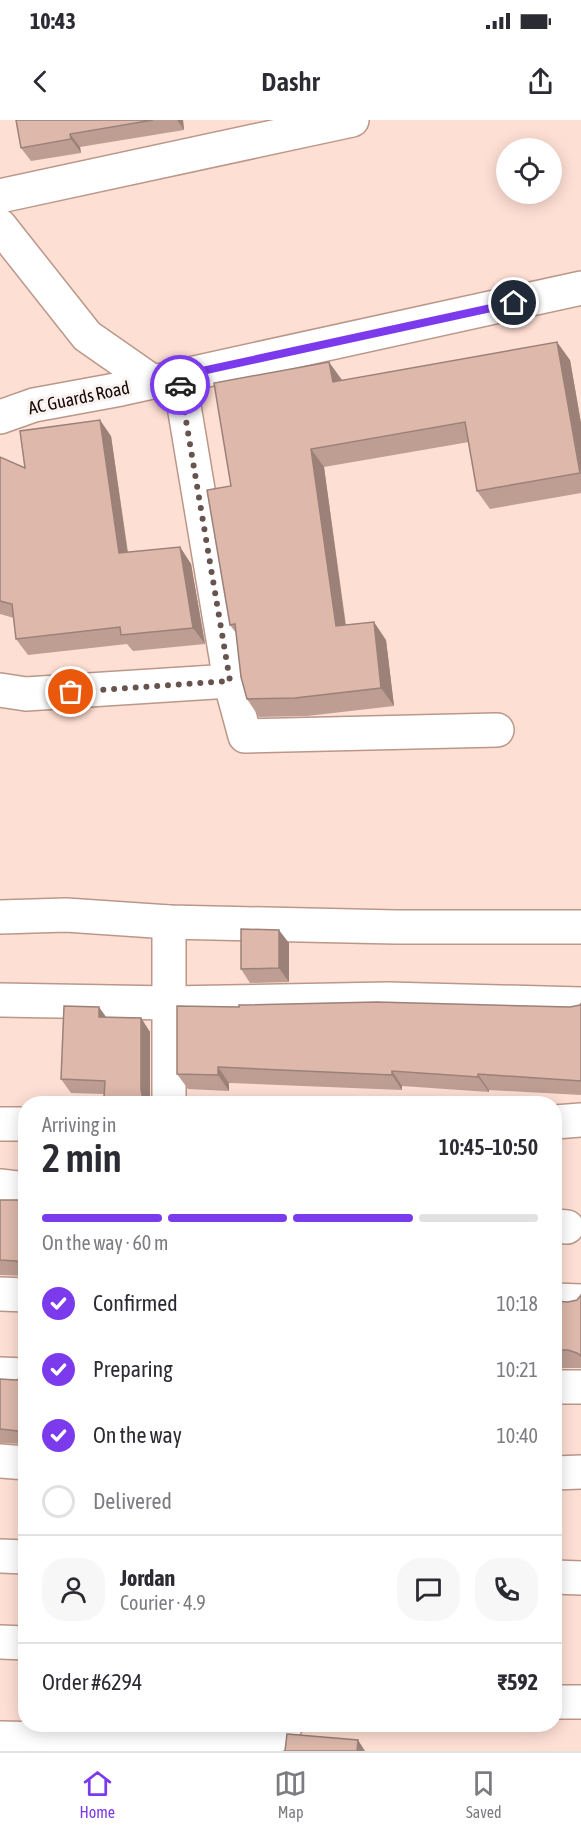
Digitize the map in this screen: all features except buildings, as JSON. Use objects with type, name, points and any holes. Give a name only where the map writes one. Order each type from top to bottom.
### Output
[{"type":"street","points":[[0,196],[352,120]]},
{"type":"street","points":[[0,226],[87,336],[166,379],[230,681],[245,736],[497,730]]},
{"type":"street","name":"AC Guards Road","points":[[0,417],[34,405],[166,379],[581,288]]},
{"type":"street","points":[[0,690],[26,694],[230,681]]},
{"type":"street","points":[[0,917],[66,915],[169,922],[396,927],[581,927]]},
{"type":"street","points":[[168,1096],[169,922]]},
{"type":"street","points":[[0,1000],[169,1003],[388,999],[581,1004]]},
{"type":"street","points":[[562,1121],[581,1120]]},
{"type":"street","points":[[0,1124],[18,1124]]},
{"type":"street","points":[[0,1186],[18,1187]]},
{"type":"street","points":[[0,1294],[18,1295]]},
{"type":"street","points":[[562,1300],[581,1301]]},
{"type":"street","points":[[0,1374],[18,1375]]},
{"type":"street","points":[[562,1387],[581,1387]]},
{"type":"street","points":[[0,1461],[18,1462]]},
{"type":"street","points":[[562,1473],[581,1472]]},
{"type":"street","points":[[0,1556],[18,1557]]},
{"type":"street","points":[[562,1577],[581,1578]]},
{"type":"street","points":[[0,1642],[18,1643]]},
{"type":"street","points":[[562,1702],[581,1702]]},
{"type":"street","points":[[0,1738],[258,1743],[281,1732]]},
{"type":"way so far","points":[[71,692],[230,681],[180,385]]},
{"type":"route","points":[[180,385],[179,376],[514,303]]}]
